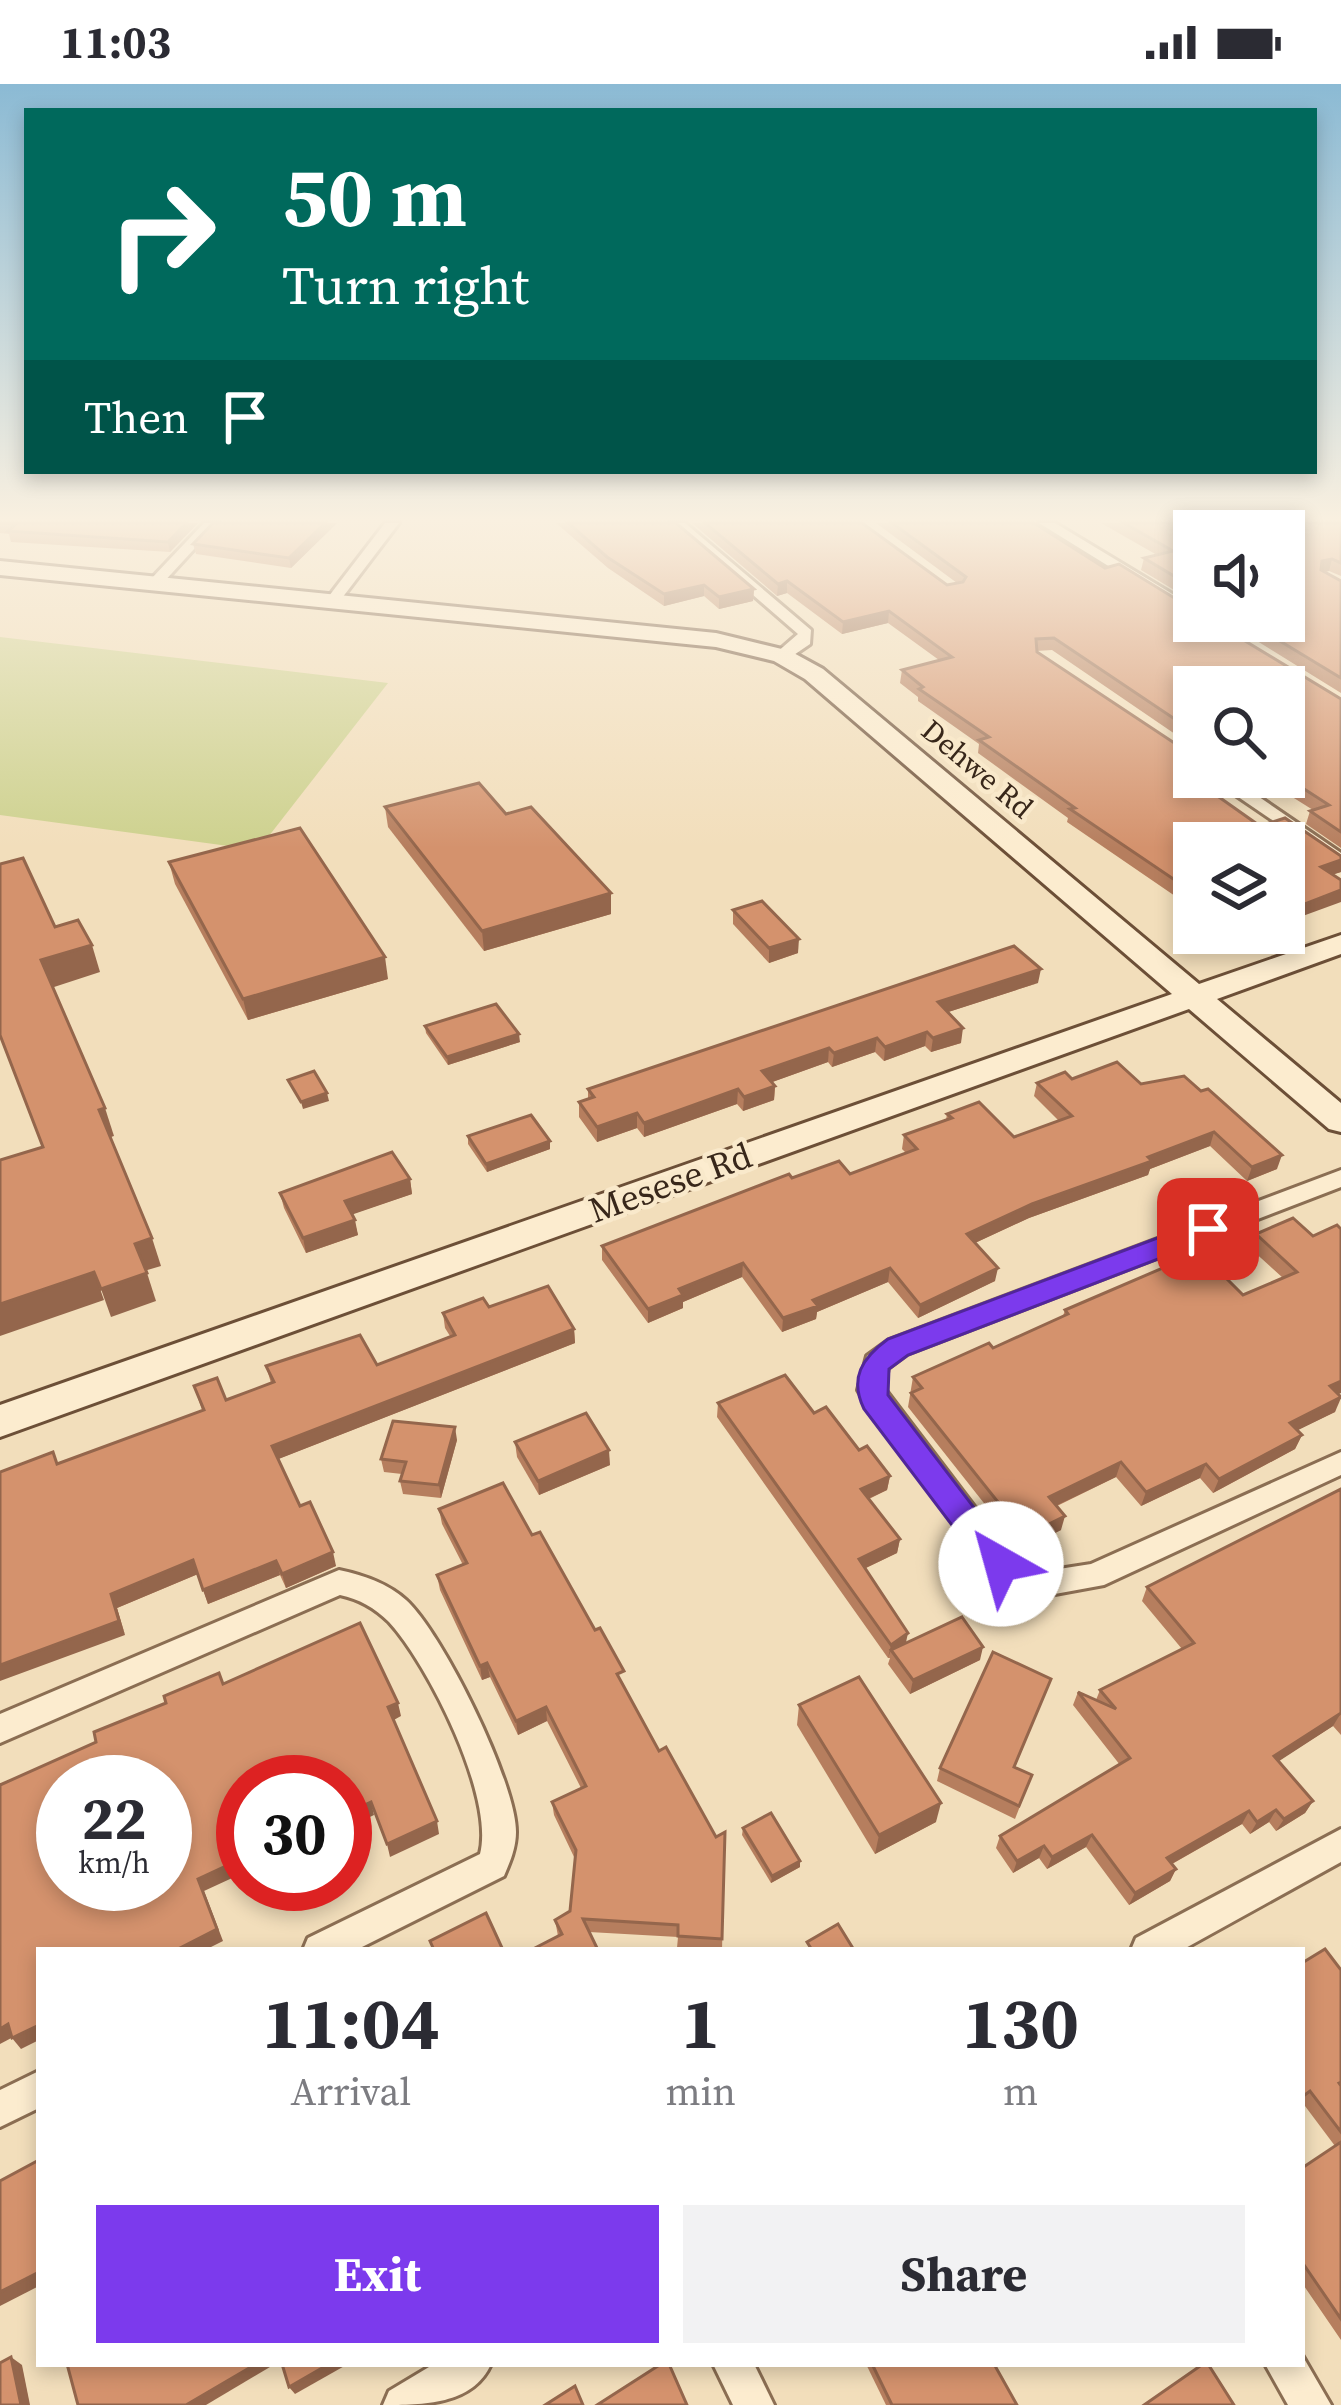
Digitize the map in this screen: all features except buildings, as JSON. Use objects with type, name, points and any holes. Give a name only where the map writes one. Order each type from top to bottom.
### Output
[{"type":"street","name":"Dehwe Rd","points":[[635,631],[716,640],[782,656],[814,674],[1341,1121]]},
{"type":"street","points":[[782,656],[804,641],[804,631]]},
{"type":"street","points":[[1249,798],[1341,861]]},
{"type":"street","name":"Mesese Rd","points":[[0,1421],[1341,944]]},
{"type":"street","points":[[1341,1178],[898,1347],[876,1364],[871,1390],[1001,1564],[1016,1575],[1044,1584],[1094,1576],[1341,1463]]},
{"type":"street","points":[[0,1729],[339,1582],[363,1586],[382,1598],[422,1644],[489,1784],[500,1824],[499,1847],[492,1865],[326,1947]]},
{"type":"street","points":[[1154,1947],[1341,1845]]},
{"type":"street","points":[[0,2109],[36,2091]]},
{"type":"street","points":[[403,2405],[466,2367]]},
{"type":"street","points":[[735,2367],[754,2405]]},
{"type":"street","points":[[1287,2367],[1311,2405]]},
{"type":"green space","points":[[0,637],[388,683],[258,850],[0,815]]},
{"type":"route","points":[[1001,1564],[875,1400],[871,1390],[876,1364],[898,1347],[1208,1229]]}]
